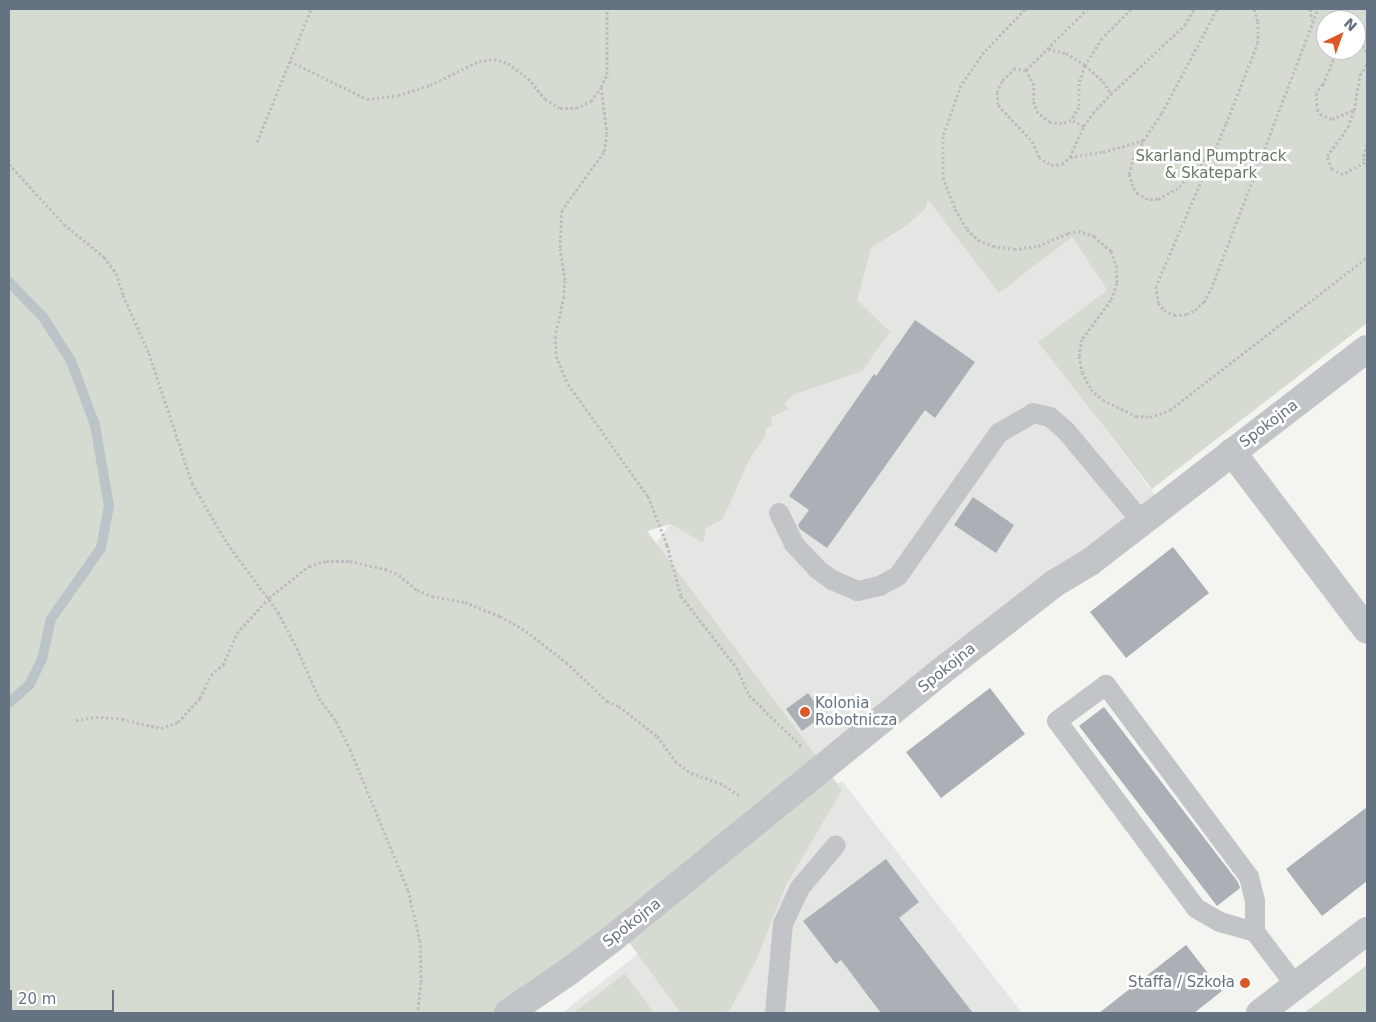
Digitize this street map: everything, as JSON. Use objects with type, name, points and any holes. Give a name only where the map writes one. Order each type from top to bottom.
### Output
[{"type":"street","name":"Spokojna","points":[[508,1013],[568,972],[613,938],[1055,583],[1090,562],[1367,349]]},
{"type":"street","points":[[1232,452],[1367,630]]},
{"type":"street","points":[[1260,1013],[1367,931]]},
{"type":"lane","points":[[779,513],[794,544],[817,569],[832,580],[858,591],[880,586],[898,576],[998,433],[1033,413],[1050,417],[1066,431],[1142,522]]},
{"type":"lane","points":[[1255,932],[1255,901],[1249,877],[1106,685],[1057,721],[1196,908],[1220,922],[1255,932],[1296,986]]},
{"type":"lane","points":[[775,1013],[783,924],[799,889],[836,845]]},
{"type":"path","points":[[257,142],[311,9]]},
{"type":"path","points":[[290,61],[367,99],[398,95],[430,85],[480,61],[494,59],[508,62],[528,78],[545,99],[560,108],[576,108],[590,101],[601,87],[607,74],[607,9]]},
{"type":"path","points":[[1024,9],[984,52],[962,85],[943,136],[943,177],[955,209],[967,229],[978,240],[993,246],[1014,249],[1038,246],[1068,233],[1078,231],[1094,236],[1111,251],[1116,265],[1118,283],[1111,300],[1082,340],[1079,356],[1082,372],[1086,380],[1091,389],[1103,400],[1136,416],[1150,417],[1170,410],[1367,257]]},
{"type":"path","points":[[1026,70],[1087,9]]},
{"type":"path","points":[[1071,120],[1078,107],[1079,83],[1084,66],[1102,38],[1130,9]]},
{"type":"path","points":[[1026,70],[1014,68],[1002,81],[997,92],[998,105],[1032,141],[1039,157],[1051,165],[1062,164],[1070,157],[1084,126],[1093,112],[1185,25],[1194,9]]},
{"type":"path","points":[[1214,150],[1178,188],[1158,199],[1148,200],[1138,194],[1129,174],[1133,158],[1162,113],[1217,9]]},
{"type":"path","points":[[1254,9],[1258,22],[1258,42],[1156,286],[1158,302],[1164,310],[1174,315],[1188,314],[1204,302],[1318,9]]},
{"type":"path","points":[[1310,9],[1312,21]]},
{"type":"path","points":[[1047,49],[1066,53],[1103,81],[1111,94]]},
{"type":"path","points":[[1333,60],[1323,84],[1316,93],[1317,109],[1320,114],[1332,119],[1354,110]]},
{"type":"path","points":[[1367,64],[1360,75],[1354,110],[1348,127],[1327,156],[1328,163],[1337,173],[1343,174],[1366,163],[1363,158],[1367,144]]},
{"type":"path","points":[[1026,70],[1034,85],[1033,100],[1038,114],[1050,122],[1062,123],[1071,120],[1084,126]]},
{"type":"path","points":[[601,87],[607,134],[604,152],[562,210],[560,248],[565,280],[564,296],[556,336],[556,356],[568,384],[648,496],[682,596],[738,668],[749,694],[801,745],[819,771]]},
{"type":"path","points":[[1070,157],[1103,152],[1144,140]]},
{"type":"path","points":[[9,164],[64,224],[104,257],[116,273],[123,295],[149,353],[192,483],[227,543],[269,598],[297,648],[319,698],[336,721],[350,749],[408,890],[420,940],[421,982],[418,1013]]},
{"type":"path","points":[[76,720],[96,717],[122,719],[161,728],[178,722],[200,698],[211,675],[223,665],[237,633],[269,598],[309,566],[326,561],[350,561],[385,569],[399,575],[417,590],[465,602],[500,616],[526,631],[566,662],[608,701],[619,706],[657,736],[675,761],[691,773],[720,783],[767,813]]},
{"type":"shaded area","points":[[915,184],[1072,237],[1107,290],[1039,342],[1159,500],[802,775],[640,566]]},
{"type":"shaded area","points":[[842,781],[1022,1013],[562,1013],[629,961],[816,796]]},
{"type":"green space","name":"Skarland Pumptrack & Skatepark","points":[[9,9],[1367,9],[1367,323],[1152,489],[1038,342],[1107,290],[1072,237],[999,293],[928,200],[926,208],[907,225],[871,248],[857,300],[890,332],[862,371],[793,395],[784,403],[789,409],[771,417],[772,426],[765,429],[765,436],[749,460],[723,519],[706,528],[703,543],[671,524],[647,531],[842,790],[786,885],[756,961],[730,1010],[721,1013],[681,1013],[614,922],[519,1013],[9,1013]]},
{"type":"green space","points":[[1367,965],[1367,1013],[1304,1013]]},
{"type":"green space","points":[[624,974],[654,1013],[573,1013]]},
{"type":"building","points":[[915,320],[975,362],[935,418],[925,410],[827,548],[800,529],[798,525],[809,510],[789,496],[874,374],[876,376]]},
{"type":"building","points":[[973,497],[1014,525],[996,553],[954,525]]},
{"type":"building","points":[[1173,547],[1209,593],[1126,658],[1090,612]]},
{"type":"building","points":[[990,688],[1025,734],[941,798],[906,752]]},
{"type":"building","name":"Kolonia Robotnicza","points":[[808,693],[824,715],[802,731],[786,709]]},
{"type":"building","points":[[1104,707],[1238,882],[1240,888],[1217,906],[1079,726]]},
{"type":"building","points":[[1367,807],[1367,881],[1322,916],[1286,869]]},
{"type":"building","points":[[886,859],[919,902],[899,918],[973,1013],[881,1013],[841,960],[836,964],[803,921]]},
{"type":"building","points":[[1186,945],[1222,991],[1194,1013],[1099,1013]]},
{"type":"waterway","points":[[9,282],[43,317],[71,361],[95,425],[109,506],[101,548],[51,619],[42,659],[30,684],[9,703]]},
{"type":"place","name":"Kolonia Robotnicza","points":[[805,712]]},
{"type":"place","name":"Staffa / Szkoła","points":[[1245,983]]}]
